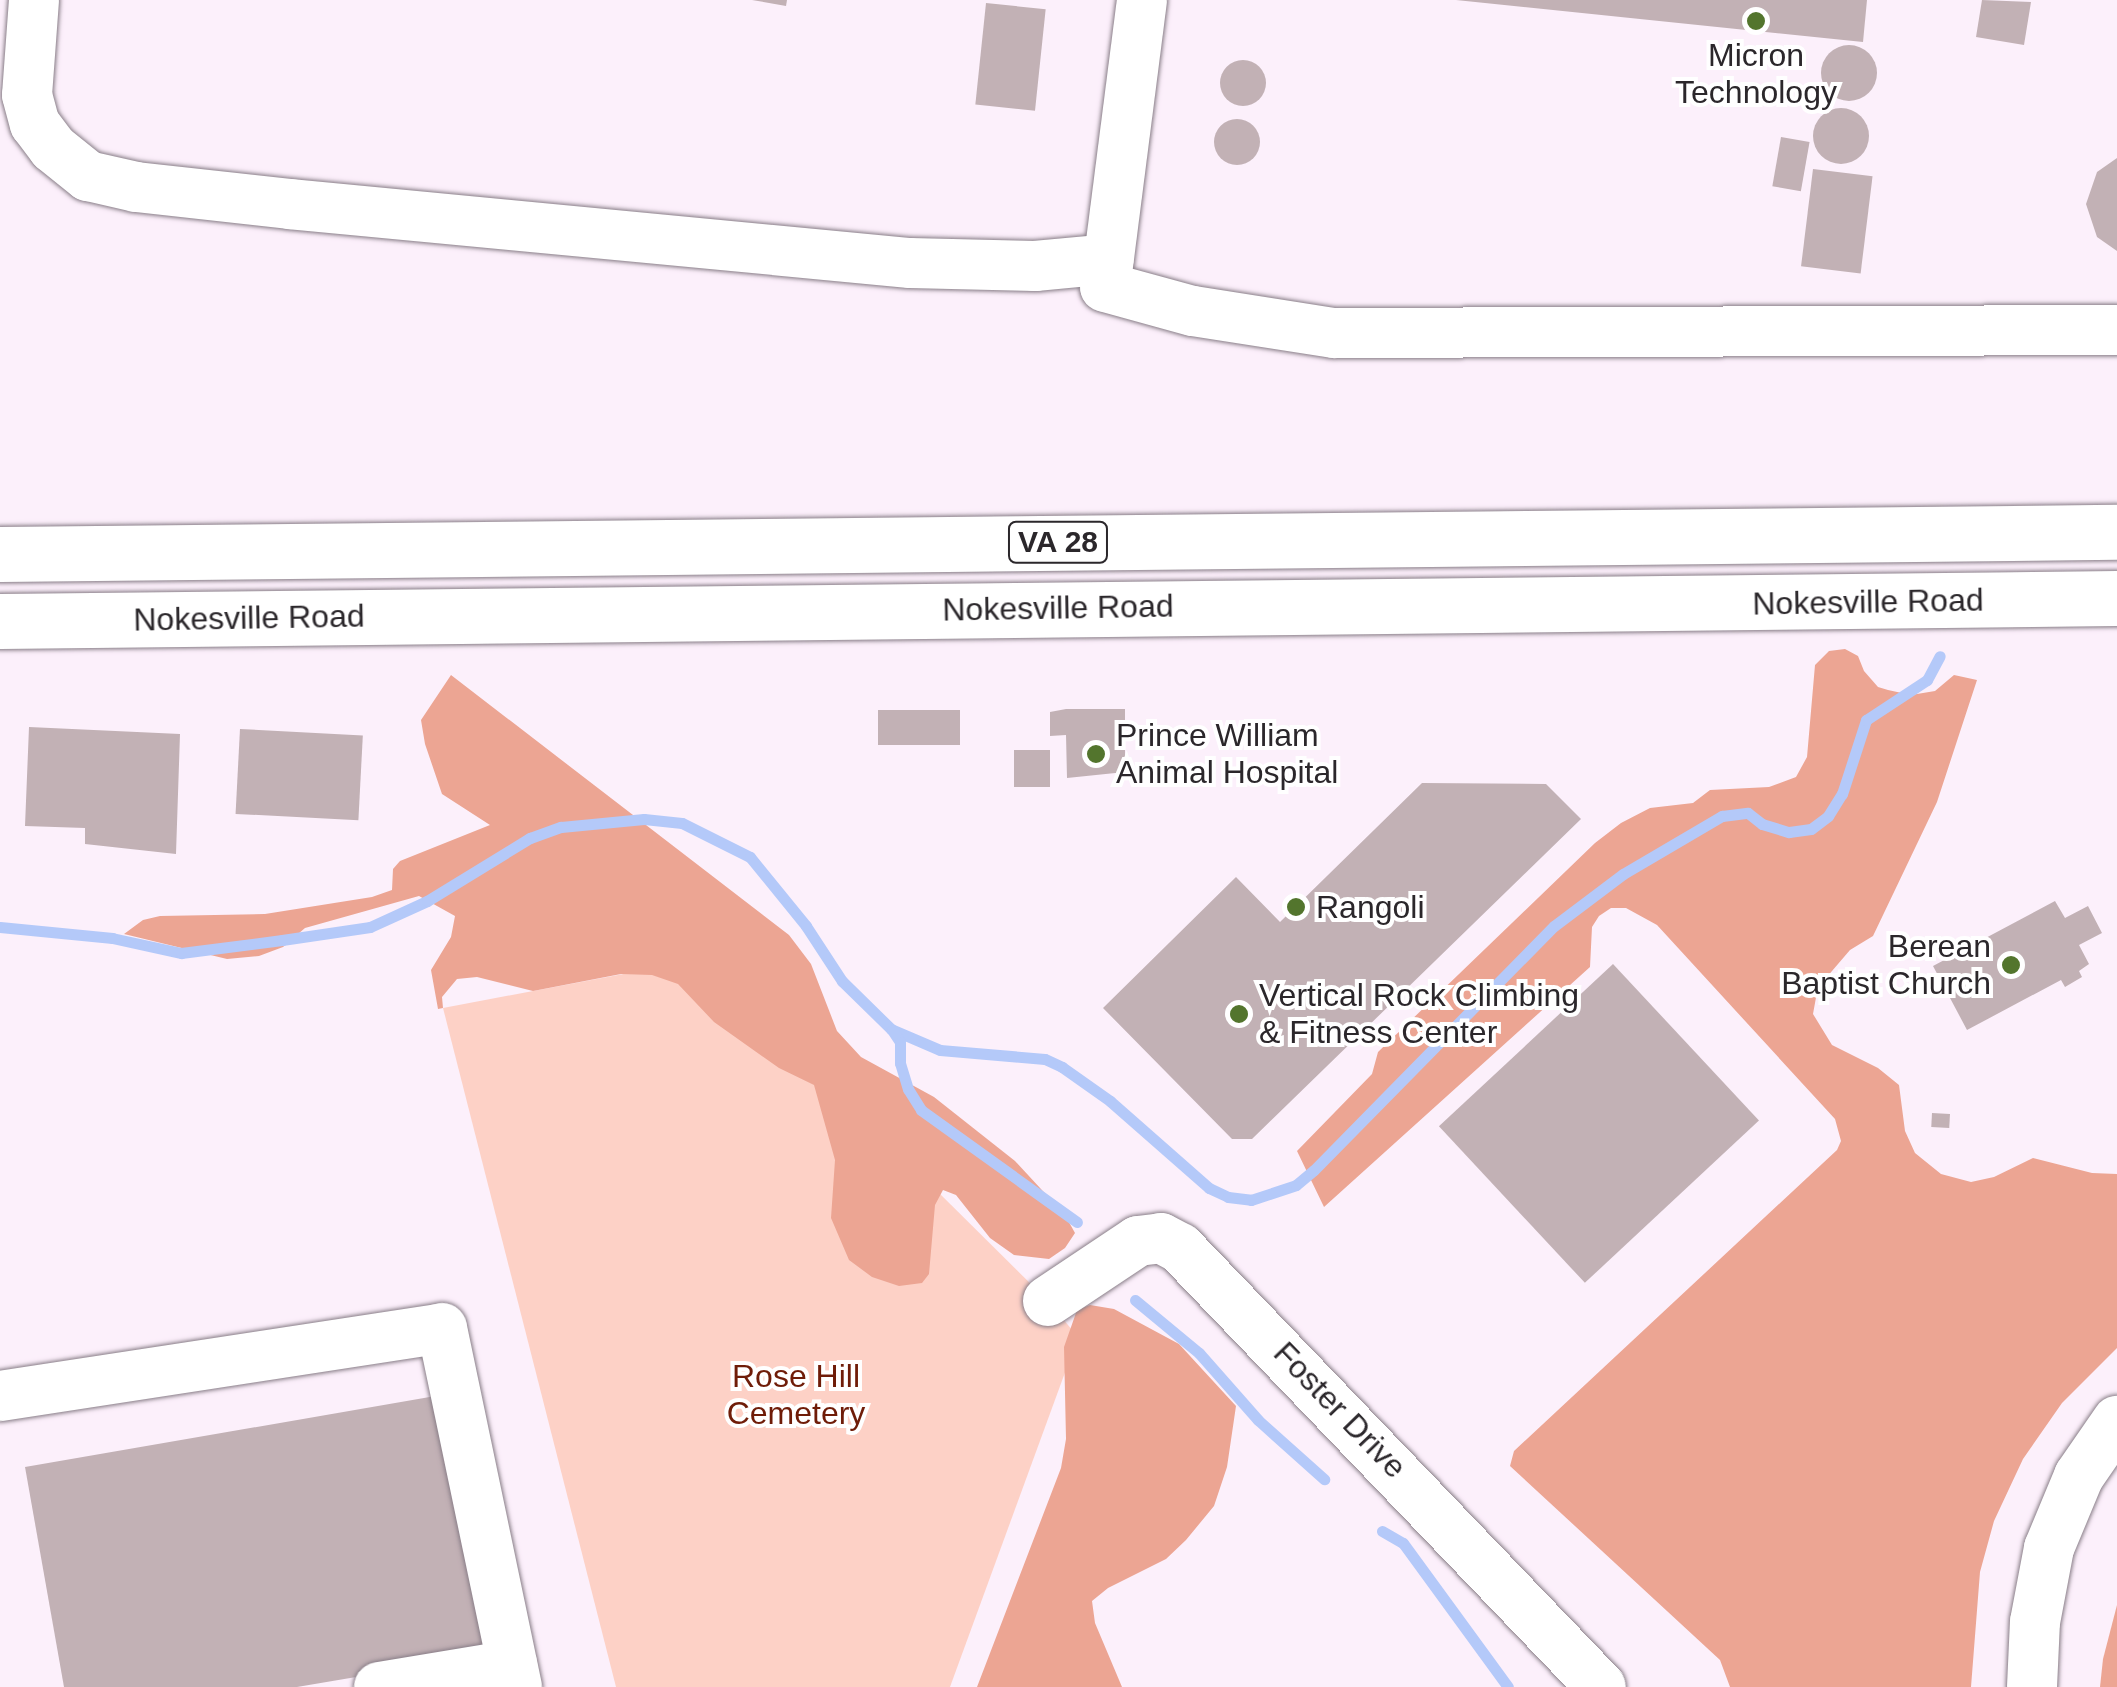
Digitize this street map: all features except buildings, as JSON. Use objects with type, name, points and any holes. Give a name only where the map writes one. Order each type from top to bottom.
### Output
[{"type":"highway","name":"Nokesville Road","points":[[0,554],[2117,532]]},
{"type":"highway","name":"Nokesville Road","points":[[0,621],[2117,598]]},
{"type":"street","points":[[34,0],[27,95],[34,124],[53,148],[88,176],[136,187],[250,200],[910,263],[1034,266],[1108,259]]},
{"type":"street","points":[[1142,0],[1105,288],[1194,311],[1334,333],[2117,330]]},
{"type":"street","name":"Foster Drive","points":[[1048,1302],[1138,1241],[1162,1238],[1180,1248],[1602,1687]]},
{"type":"street","points":[[0,1396],[442,1328],[515,1676],[379,1687]]},
{"type":"street","points":[[2032,1687],[2035,1622],[2049,1548],[2078,1476],[2117,1421]]},
{"type":"green space","name":"Rose Hill Cemetery","points":[[703,959],[1048,1301],[1078,1337],[950,1687],[616,1687],[443,1008]]},
{"type":"shaded area","points":[[1845,649],[1858,656],[1864,671],[1878,687],[1888,690],[1911,695],[1935,691],[1954,675],[1977,680],[1937,802],[1873,936],[1850,950],[1826,978],[1817,992],[1813,1014],[1832,1045],[1878,1068],[1899,1085],[1905,1131],[1915,1153],[1941,1174],[1971,1182],[1994,1177],[2033,1158],[2092,1173],[2117,1174],[2117,1348],[2062,1403],[2023,1459],[1994,1521],[1980,1572],[1971,1687],[1730,1687],[1720,1660],[1510,1466],[1514,1451],[1837,1150],[1841,1141],[1835,1119],[1657,925],[1626,908],[1611,908],[1599,916],[1592,927],[1590,967],[1324,1207],[1297,1151],[1372,1074],[1378,1052],[1595,843],[1621,823],[1650,808],[1693,803],[1710,790],[1769,787],[1796,777],[1807,757],[1815,665],[1829,651]]},
{"type":"shaded area","points":[[451,675],[789,935],[811,964],[837,1031],[861,1057],[934,1097],[1015,1161],[1065,1215],[1075,1233],[1065,1248],[1049,1259],[1014,1255],[990,1238],[956,1195],[943,1190],[935,1205],[929,1274],[922,1283],[899,1286],[872,1277],[849,1260],[831,1218],[835,1160],[814,1085],[779,1068],[714,1022],[678,984],[652,975],[621,974],[533,991],[477,977],[457,979],[442,997],[443,1008],[438,1009],[431,970],[451,937],[455,916],[419,896],[305,928],[283,947],[259,956],[227,959],[124,934],[143,920],[160,916],[265,914],[372,897],[392,890],[393,869],[400,861],[490,825],[442,794],[425,744],[421,720]]},
{"type":"shaded area","points":[[1090,1305],[1114,1309],[1179,1344],[1236,1406],[1227,1467],[1214,1506],[1186,1540],[1166,1559],[1108,1588],[1092,1601],[1095,1623],[1122,1687],[977,1687],[1061,1468],[1066,1439],[1064,1347],[1077,1310]]},
{"type":"shaded area","points":[[2117,1605],[2117,1687],[2100,1687],[2103,1659]]},
{"type":"waterway","points":[[0,927],[112,938],[181,953],[370,927],[427,901],[530,838],[561,827],[644,819],[682,823],[750,857],[806,926],[842,981],[891,1029],[940,1050],[1045,1059],[1062,1067],[1110,1101],[1209,1188],[1228,1197],[1251,1200],[1296,1185],[1314,1170],[1554,926],[1623,874],[1722,816],[1748,813],[1762,824],[1789,832],[1811,829],[1828,816],[1842,794],[1866,720],[1927,680],[1940,656]]},
{"type":"waterway","points":[[892,1030],[900,1042],[900,1063],[908,1089],[921,1110],[1077,1222]]},
{"type":"waterway","points":[[1135,1300],[1199,1353],[1258,1420],[1324,1479]]},
{"type":"waterway","points":[[1382,1531],[1403,1543],[1508,1687]]},
{"type":"place","name":"Micron Technology","points":[[1756,21]]},
{"type":"place","name":"Prince William Animal Hospital","points":[[1096,754]]},
{"type":"place","name":"Rangoli","points":[[1296,907]]},
{"type":"place","name":"Berean Baptist Church","points":[[2011,965]]},
{"type":"place","name":"Vertical Rock Climbing & Fitness Center","points":[[1239,1014]]}]
